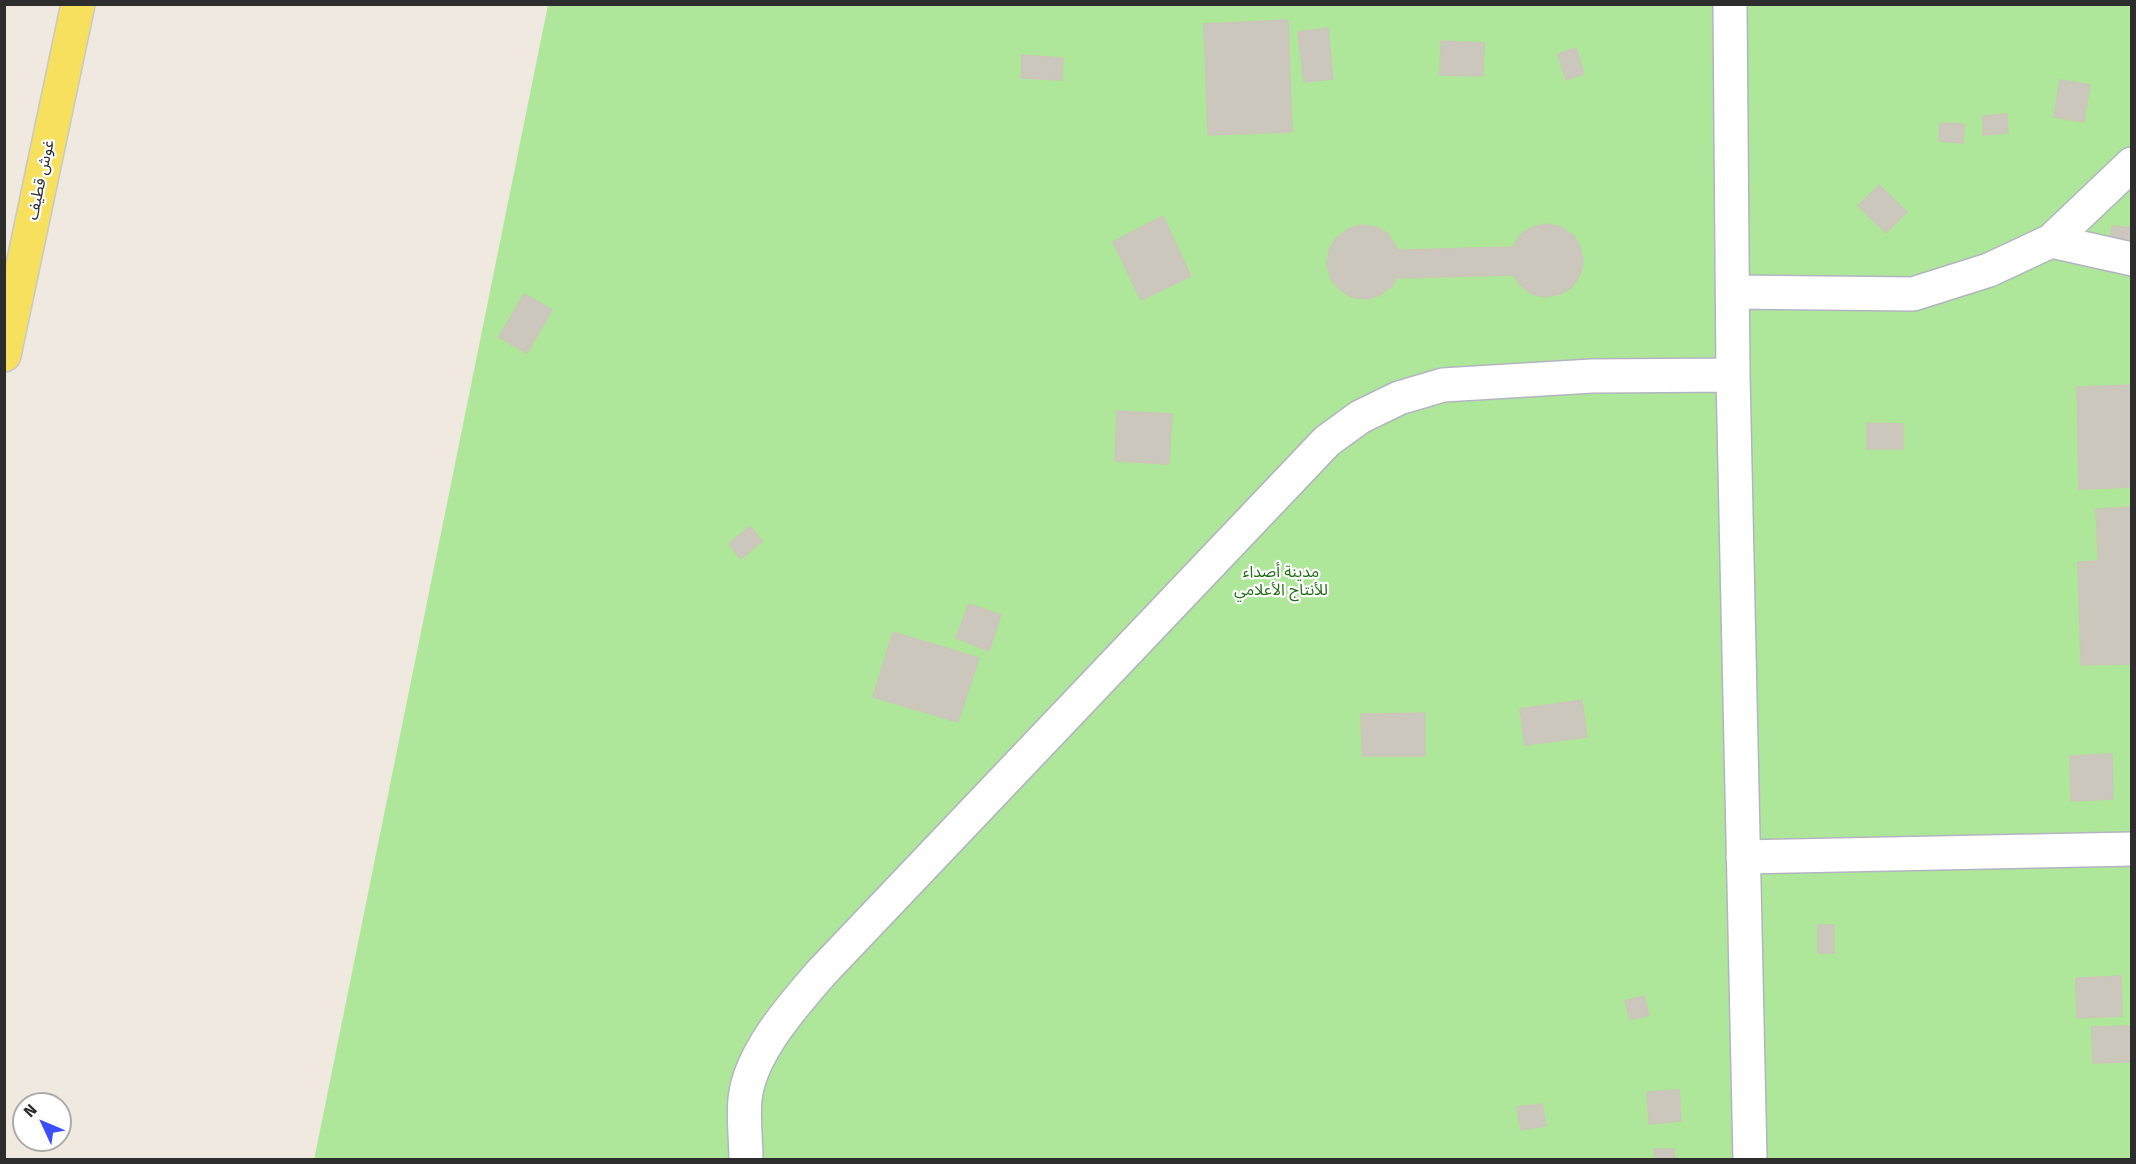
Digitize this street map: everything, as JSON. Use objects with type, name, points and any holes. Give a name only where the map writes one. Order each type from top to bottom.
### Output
[{"type":"main road","name":"غوش قطيف","points":[[4,355],[78,4]]},
{"type":"street","points":[[1730,4],[1732,375],[1750,1160]]},
{"type":"street","points":[[1733,292],[1913,294],[1989,270],[2051,241],[2132,164]]},
{"type":"street","points":[[2051,241],[2132,259]]},
{"type":"street","points":[[746,1160],[745,1099],[751,1071],[793,1005],[1327,441],[1360,417],[1399,398],[1443,385],[1592,376],[1732,375]]},
{"type":"street","points":[[1743,857],[2132,849]]},
{"type":"green space","name":"مدينة أصداء للأنتاج الأعلامي","points":[[548,5],[2131,5],[2131,1159],[314,1160]]},
{"type":"building","points":[[1288,20],[1292,132],[1208,135],[1204,24]]},
{"type":"building","points":[[1328,28],[1333,79],[1304,82],[1298,32]]},
{"type":"building","points":[[1441,41],[1484,43],[1483,76],[1440,75]]},
{"type":"building","points":[[1576,48],[1584,74],[1566,80],[1558,54]]},
{"type":"building","points":[[1022,55],[1063,58],[1062,80],[1021,78]]},
{"type":"building","points":[[2060,80],[2090,85],[2084,122],[2054,117]]},
{"type":"building","points":[[2007,114],[2008,133],[1983,135],[1983,116]]},
{"type":"building","points":[[1940,123],[1964,124],[1963,143],[1939,141]]},
{"type":"building","points":[[1879,185],[1907,212],[1886,233],[1858,206]]},
{"type":"building","points":[[1163,216],[1191,276],[1141,300],[1113,242]]},
{"type":"building","points":[[1547,224],[1561,227],[1573,235],[1580,247],[1583,261],[1580,275],[1572,287],[1560,294],[1546,297],[1532,294],[1521,286],[1513,275],[1397,278],[1392,286],[1380,295],[1366,299],[1352,297],[1340,290],[1331,279],[1327,265],[1329,250],[1336,238],[1348,229],[1361,225],[1376,227],[1388,234],[1398,250],[1513,247],[1521,234],[1533,227]]},
{"type":"building","points":[[2112,226],[2132,228],[2132,245],[2110,242]]},
{"type":"building","points":[[524,294],[552,310],[527,353],[499,337]]},
{"type":"building","points":[[2132,385],[2132,487],[2079,489],[2077,387]]},
{"type":"building","points":[[1117,411],[1172,414],[1169,464],[1115,461]]},
{"type":"building","points":[[1867,423],[1903,424],[1903,449],[1867,449]]},
{"type":"building","points":[[2132,507],[2132,664],[2081,665],[2078,562],[2098,561],[2096,509]]},
{"type":"building","points":[[750,526],[762,541],[741,559],[729,544]]},
{"type":"building","points":[[969,604],[1001,615],[989,651],[956,638]]},
{"type":"building","points":[[893,632],[979,658],[958,722],[873,697]]},
{"type":"building","points":[[1582,700],[1587,737],[1525,745],[1520,709]]},
{"type":"building","points":[[1425,713],[1425,756],[1362,756],[1361,714]]},
{"type":"building","points":[[2112,754],[2113,799],[2071,801],[2070,756]]},
{"type":"building","points":[[1818,925],[1834,925],[1834,953],[1818,953]]},
{"type":"building","points":[[2121,976],[2122,1016],[2077,1018],[2076,978]]},
{"type":"building","points":[[1644,996],[1649,1015],[1630,1020],[1625,1001]]},
{"type":"building","points":[[2132,1026],[2132,1062],[2093,1063],[2092,1027]]},
{"type":"building","points":[[1679,1090],[1681,1121],[1649,1124],[1647,1092]]},
{"type":"building","points":[[1542,1104],[1546,1126],[1521,1130],[1517,1107]]},
{"type":"building","points":[[1654,1149],[1674,1149],[1675,1160],[1655,1160]]}]
